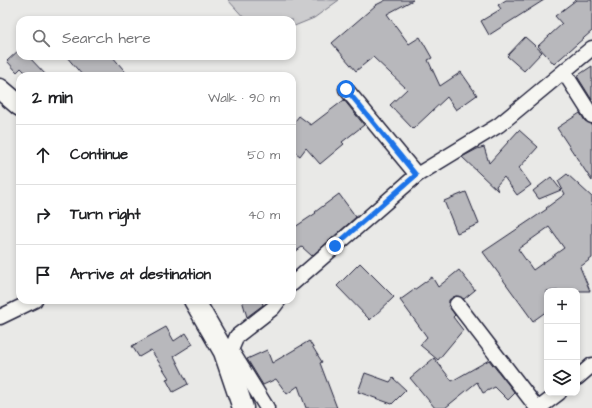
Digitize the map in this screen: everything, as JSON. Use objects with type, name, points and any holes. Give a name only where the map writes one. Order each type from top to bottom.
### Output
[{"type":"street","points":[[296,280],[416,175],[499,125],[592,48]]},
{"type":"street","points":[[564,72],[592,116]]},
{"type":"street","points":[[0,89],[16,103]]},
{"type":"street","points":[[346,89],[416,175]]},
{"type":"street","points":[[0,317],[27,304]]},
{"type":"street","points":[[196,304],[224,352],[243,408]]},
{"type":"street","points":[[267,408],[231,350],[237,336],[276,304]]},
{"type":"street","points":[[457,304],[538,408],[555,396]]},
{"type":"street","points":[[580,375],[592,365]]},
{"type":"shaded area","points":[[228,0],[339,0],[314,18],[296,25],[296,16],[242,16]]},
{"type":"building","points":[[386,0],[413,0],[387,14],[409,44],[420,37],[432,58],[428,60],[440,86],[461,72],[477,95],[456,110],[447,97],[413,129],[390,105],[407,89],[373,57],[356,71],[332,43],[376,5]]},
{"type":"building","points":[[506,0],[544,0],[489,35],[481,21],[501,9],[498,5]]},
{"type":"building","points":[[576,0],[592,0],[592,31],[554,64],[538,46],[562,24],[555,16]]},
{"type":"building","points":[[525,37],[542,52],[524,71],[507,56]]},
{"type":"building","points":[[16,53],[16,60],[32,60],[43,72],[25,72],[21,68],[17,72],[7,61]]},
{"type":"building","points":[[69,60],[115,60],[126,72],[80,72]]},
{"type":"building","points":[[592,66],[592,100],[577,76]]},
{"type":"building","points":[[344,100],[364,125],[342,142],[344,144],[320,164],[306,148],[300,156],[296,153],[296,120],[299,116],[311,125]]},
{"type":"building","points":[[580,113],[585,121],[592,124],[592,181],[557,128]]},
{"type":"building","points":[[519,130],[538,147],[519,168],[531,185],[517,195],[504,177],[496,186],[498,191],[462,157],[484,147],[489,163]]},
{"type":"building","points":[[567,174],[592,197],[592,258],[580,267],[590,291],[580,291],[580,288],[544,288],[544,313],[533,321],[483,252],[547,209],[546,208],[565,194],[558,181]],"holes":[[[549,227],[564,248],[533,270],[518,249]]]},
{"type":"building","points":[[551,177],[561,190],[539,199],[533,191]]},
{"type":"building","points":[[466,192],[479,224],[457,233],[444,201]]},
{"type":"building","points":[[339,194],[356,217],[312,256],[302,247],[296,251],[296,226],[316,213],[315,212]]},
{"type":"building","points":[[360,263],[394,297],[370,320],[337,286]]},
{"type":"building","points":[[459,270],[475,290],[464,299],[456,296],[449,300],[449,306],[455,315],[453,317],[463,330],[438,360],[420,345],[427,337],[400,300],[432,277],[438,287]]},
{"type":"building","points":[[243,304],[263,304],[263,305],[247,317]]},
{"type":"building","points":[[166,327],[174,341],[186,333],[193,344],[174,356],[188,384],[173,392],[166,379],[169,378],[151,350],[139,357],[132,346]]},
{"type":"building","points":[[309,341],[322,362],[320,363],[337,408],[306,408],[298,386],[287,394],[276,379],[263,385],[247,359],[267,350],[272,363]]},
{"type":"building","points":[[434,358],[452,381],[489,360],[515,393],[508,400],[495,387],[483,393],[477,382],[445,408],[435,408],[410,378]]},
{"type":"building","points":[[365,373],[390,382],[393,378],[406,390],[392,404],[358,392]]},
{"type":"route","points":[[335,246],[416,175],[346,89]]}]
